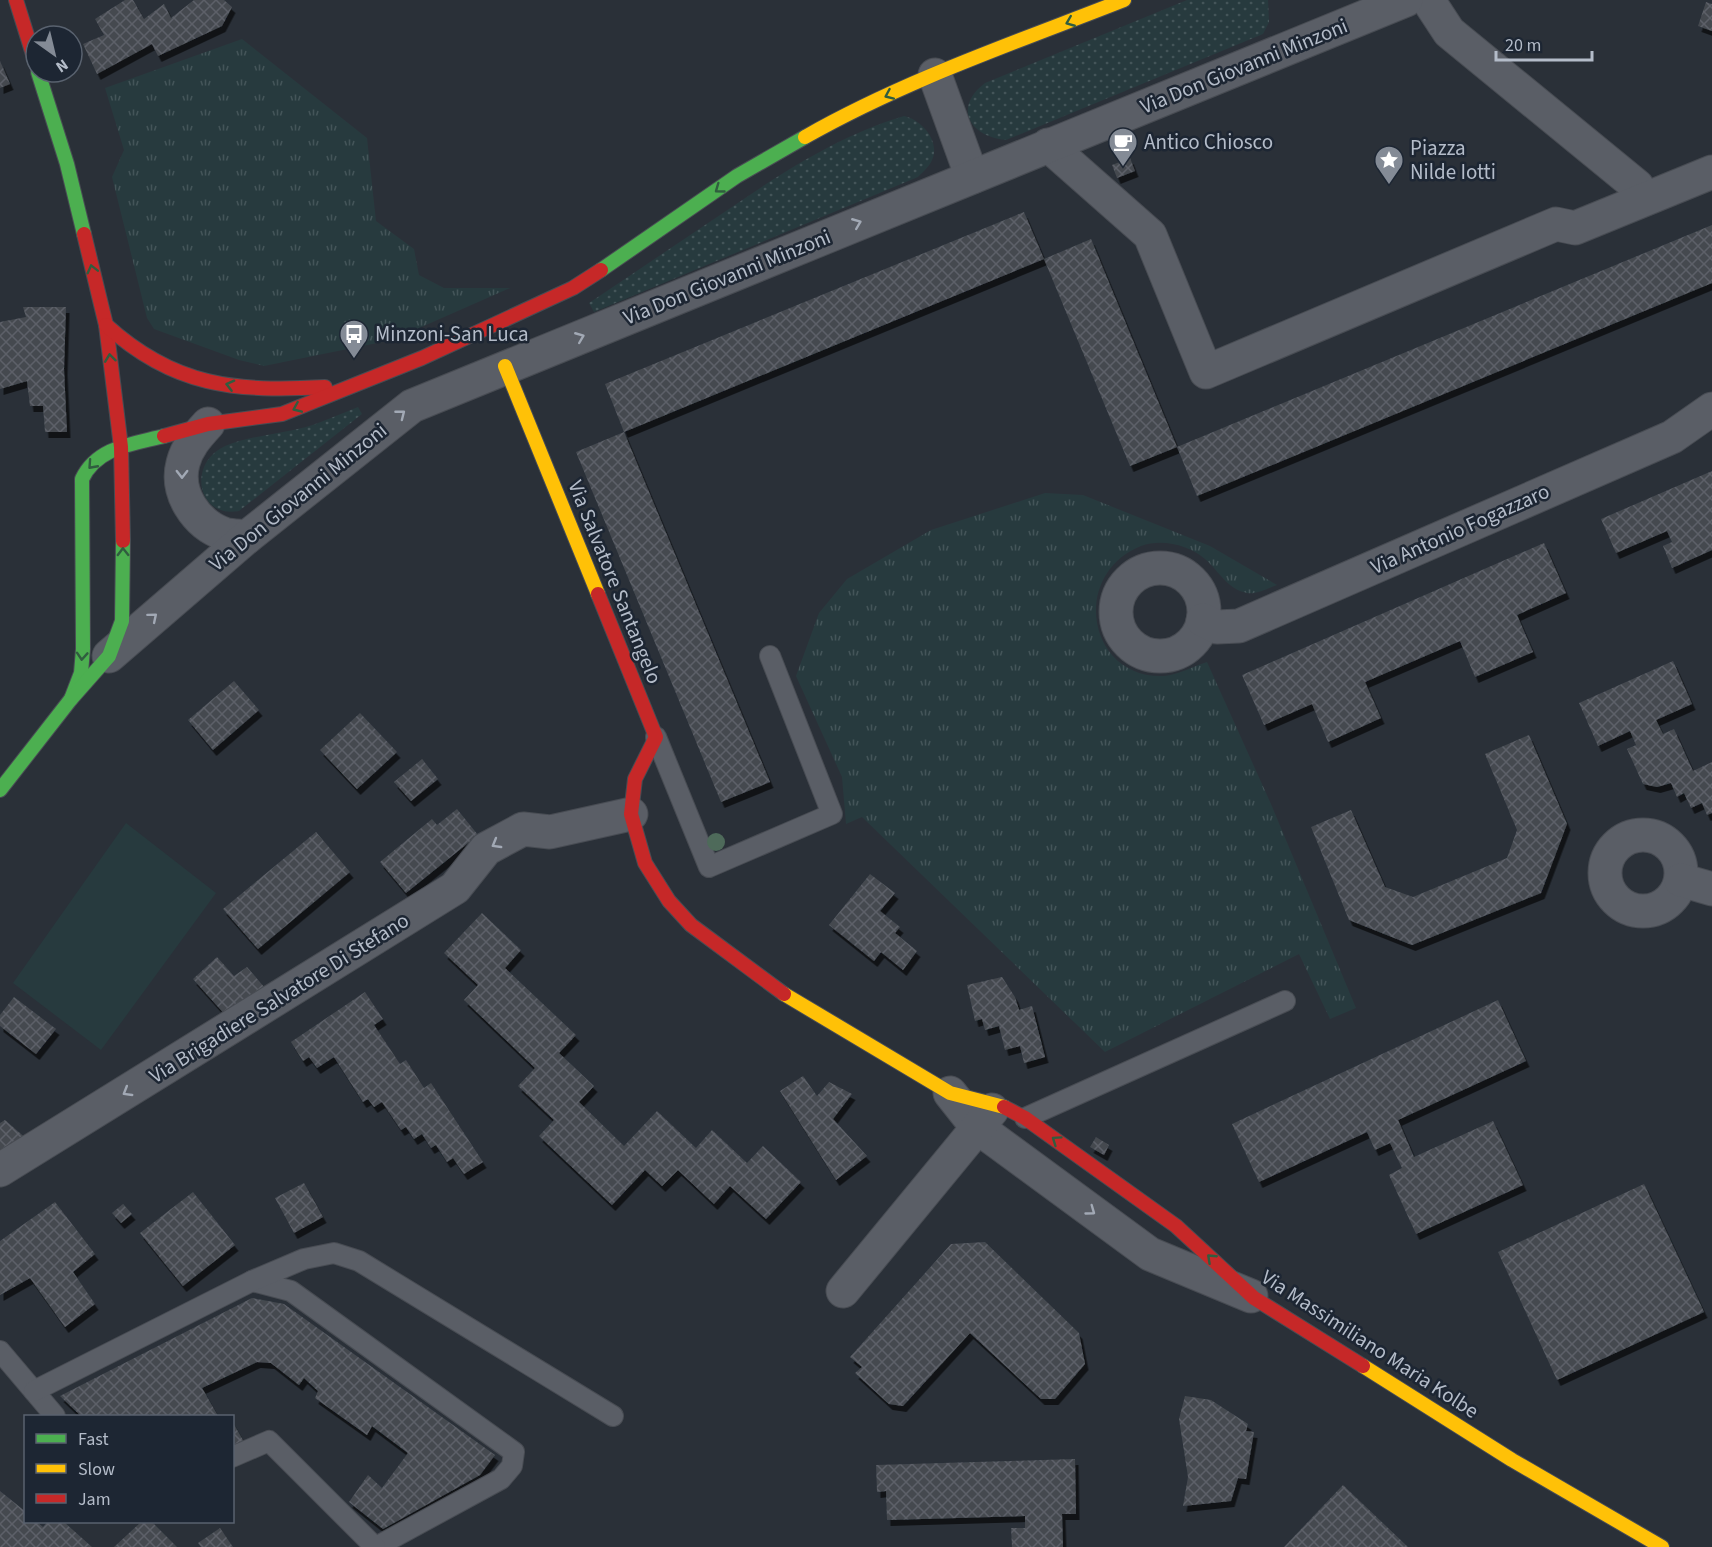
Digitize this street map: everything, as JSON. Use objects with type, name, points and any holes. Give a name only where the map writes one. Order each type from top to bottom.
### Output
[{"type":"street","points":[[16,0],[24,26]]},
{"type":"street","points":[[71,699],[81,673],[83,649],[82,479],[88,466],[103,454],[208,424],[282,414],[422,358],[573,288],[737,176],[838,118],[935,75],[1124,0]]},
{"type":"street","name":"Via Don Giovanni Minzoni","points":[[109,656],[247,537],[412,406],[505,366],[1406,0]]},
{"type":"street","points":[[1428,0],[1449,32],[1637,186],[1644,198]]},
{"type":"street","points":[[935,75],[972,177]]},
{"type":"street","points":[[0,790],[71,699],[109,656],[122,621],[124,590],[122,447],[106,326],[67,164],[42,84]]},
{"type":"street","points":[[1048,145],[1150,235],[1206,372],[1556,224],[1575,228],[1712,172]]},
{"type":"street","points":[[106,326],[135,351],[176,372],[242,388],[290,390],[351,385]]},
{"type":"street","name":"Via Salvatore Santangelo","points":[[505,366],[656,737]]},
{"type":"street","name":"Via Antonio Fogazzaro","points":[[1203,620],[1217,627],[1239,626],[1672,437],[1712,409]]},
{"type":"street","points":[[208,424],[191,444],[182,464],[182,486],[190,507],[205,524],[225,534],[247,537]]},
{"type":"street","points":[[656,737],[635,779],[631,814],[645,863],[669,901],[691,925],[740,964],[780,991],[950,1093],[1000,1116],[1150,1254],[1254,1298]]},
{"type":"street","name":"Via Brigadiere Salvatore Di Stefano","points":[[0,1170],[455,888],[486,849],[523,829],[550,832],[631,814]]},
{"type":"street","points":[[1681,880],[1712,889]]},
{"type":"street","points":[[843,1291],[1000,1116]]},
{"type":"street","name":"Via Massimiliano Maria Kolbe","points":[[1000,1116],[1176,1226],[1254,1298],[1512,1460],[1662,1547]]},
{"type":"lane","points":[[656,737],[709,867],[832,814],[770,656]]},
{"type":"lane","points":[[1000,1116],[1285,1001]]},
{"type":"lane","points":[[34,1391],[252,1281],[304,1259],[334,1253],[359,1261],[613,1416]]},
{"type":"lane","points":[[234,1456],[269,1441],[376,1547],[501,1479],[512,1466],[514,1452],[291,1291],[252,1281]]},
{"type":"lane","points":[[0,1351],[54,1415]]},
{"type":"green space","points":[[1187,0],[1268,0],[1269,22],[1263,34],[1006,140],[993,138],[983,133],[970,119],[968,111],[970,102],[975,92],[985,83]]},
{"type":"green space","points":[[242,39],[367,138],[376,221],[414,249],[419,275],[444,288],[510,288],[392,340],[264,366],[239,360],[154,329],[147,318],[112,177],[124,150],[105,88]]},
{"type":"green space","points":[[904,116],[925,129],[934,147],[932,160],[918,177],[594,312],[589,303],[788,170],[855,134]]},
{"type":"green space","points":[[358,407],[362,414],[239,511],[225,511],[214,507],[206,499],[201,477],[205,465],[213,454],[225,446],[306,427]]},
{"type":"green space","points":[[1045,493],[1083,495],[1210,546],[1277,585],[1254,593],[1240,591],[1229,584],[1199,554],[1175,544],[1149,544],[1141,546],[1118,560],[1104,579],[1097,600],[1097,623],[1104,644],[1118,661],[1138,672],[1164,676],[1207,662],[1271,804],[1356,1008],[1330,1019],[1299,954],[1105,1052],[862,817],[846,824],[842,777],[796,676],[819,613],[847,579],[931,530]]},
{"type":"green space","points":[[126,823],[216,893],[101,1050],[13,983]]},
{"type":"building","points":[[125,0],[133,0],[144,19],[164,4],[171,18],[194,0],[224,0],[232,7],[222,26],[158,56],[152,44],[97,74],[84,46],[84,44],[104,35],[95,19]]},
{"type":"building","points":[[1706,2],[1712,4],[1712,31],[1698,26]]},
{"type":"building","points":[[0,61],[10,84],[0,88]]},
{"type":"building","name":"Antico Chiosco","points":[[1130,158],[1135,171],[1117,178],[1112,165]]},
{"type":"building","points":[[1024,212],[1044,259],[624,432],[605,384]]},
{"type":"building","points":[[1712,225],[1712,283],[1197,496],[1177,447]]},
{"type":"building","points":[[1091,239],[1177,447],[1130,466],[1044,259]]},
{"type":"building","points":[[23,307],[66,307],[64,369],[67,432],[45,432],[43,406],[30,406],[27,381],[0,389],[0,322],[26,317]]},
{"type":"building","points":[[624,432],[770,782],[721,802],[576,452]]},
{"type":"building","points":[[1712,471],[1712,550],[1672,568],[1663,546],[1672,542],[1667,531],[1616,553],[1601,519]]},
{"type":"building","points":[[1544,543],[1566,593],[1517,615],[1533,652],[1475,677],[1460,641],[1365,682],[1381,718],[1328,742],[1312,704],[1264,725],[1242,675]]},
{"type":"building","points":[[1673,661],[1692,704],[1656,720],[1663,734],[1674,729],[1693,771],[1712,762],[1712,813],[1707,815],[1702,803],[1691,808],[1684,793],[1677,797],[1671,783],[1657,787],[1643,784],[1627,749],[1636,745],[1630,731],[1598,746],[1579,703]]},
{"type":"building","points":[[234,681],[259,710],[213,750],[188,720]]},
{"type":"building","points":[[360,713],[397,752],[357,789],[320,750]]},
{"type":"building","points":[[1529,735],[1567,824],[1541,893],[1412,945],[1349,920],[1311,827],[1351,810],[1385,887],[1413,897],[1507,858],[1517,830],[1485,754]]},
{"type":"building","points":[[422,759],[438,779],[411,801],[394,782]]},
{"type":"building","points":[[457,809],[478,835],[406,893],[380,862],[432,819],[437,825]]},
{"type":"building","points":[[316,832],[350,872],[258,949],[223,909]]},
{"type":"building","points":[[870,874],[895,893],[880,911],[900,927],[895,933],[917,951],[903,970],[881,952],[874,961],[829,925]]},
{"type":"building","points":[[482,913],[521,950],[505,968],[576,1035],[559,1053],[594,1086],[579,1102],[624,1146],[657,1111],[696,1148],[712,1130],[747,1163],[763,1146],[801,1182],[766,1219],[730,1186],[714,1204],[678,1170],[662,1186],[645,1170],[612,1205],[539,1136],[554,1120],[518,1086],[535,1068],[464,1000],[478,985],[444,953]]},
{"type":"building","points":[[217,957],[234,976],[247,967],[265,988],[228,1018],[193,979]]},
{"type":"building","points":[[1002,977],[1015,997],[1019,1010],[1032,1006],[1045,1057],[1024,1063],[1020,1046],[1005,1050],[999,1026],[985,1030],[982,1019],[975,1021],[967,985]]},
{"type":"building","points":[[365,992],[383,1019],[374,1025],[400,1064],[406,1060],[424,1088],[431,1083],[483,1162],[464,1174],[453,1158],[447,1162],[436,1145],[431,1148],[422,1134],[414,1139],[406,1127],[401,1130],[382,1102],[374,1107],[368,1099],[363,1102],[334,1057],[317,1068],[309,1057],[303,1061],[291,1042]]},
{"type":"building","points":[[14,997],[56,1029],[36,1054],[0,1026],[0,1015]]},
{"type":"building","points":[[1498,1000],[1526,1061],[1398,1120],[1414,1157],[1493,1121],[1523,1185],[1416,1234],[1389,1175],[1402,1168],[1390,1143],[1375,1150],[1367,1132],[1259,1182],[1232,1124]]},
{"type":"building","points":[[803,1076],[817,1096],[829,1082],[852,1094],[833,1119],[867,1156],[836,1180],[780,1091]]},
{"type":"building","points":[[5,1120],[29,1141],[0,1159],[0,1123]]},
{"type":"building","points":[[1096,1137],[1109,1145],[1104,1155],[1090,1147]]},
{"type":"building","points":[[304,1183],[323,1217],[294,1233],[275,1198]]},
{"type":"building","points":[[1644,1184],[1704,1312],[1557,1380],[1498,1252]]},
{"type":"building","points":[[193,1192],[235,1245],[183,1286],[140,1233]]},
{"type":"building","points":[[55,1202],[95,1254],[73,1272],[95,1304],[65,1327],[30,1278],[0,1295],[0,1241]]},
{"type":"building","points":[[123,1204],[132,1214],[121,1223],[112,1213]]},
{"type":"building","points":[[985,1242],[1079,1333],[1085,1364],[1055,1399],[1041,1399],[970,1333],[903,1406],[889,1404],[855,1373],[862,1367],[850,1357],[951,1244]]},
{"type":"building","points":[[252,1298],[284,1304],[495,1455],[480,1475],[383,1529],[349,1502],[368,1475],[382,1488],[408,1453],[372,1426],[367,1435],[315,1398],[318,1391],[304,1378],[299,1385],[271,1363],[257,1362],[202,1388],[217,1415],[80,1415],[60,1396]]},
{"type":"building","points":[[1185,1396],[1211,1400],[1248,1424],[1246,1431],[1254,1432],[1246,1479],[1238,1478],[1231,1501],[1183,1506],[1188,1477],[1179,1419]]},
{"type":"building","points":[[234,1424],[244,1442],[234,1447]]},
{"type":"building","points":[[1075,1459],[1076,1514],[1062,1514],[1063,1547],[1012,1547],[1011,1528],[1025,1528],[1025,1516],[887,1520],[886,1491],[877,1492],[876,1465]]},
{"type":"building","points":[[1343,1485],[1408,1547],[1284,1547]]},
{"type":"building","points":[[0,1491],[24,1510],[24,1523],[38,1523],[43,1527],[46,1523],[65,1523],[92,1547],[0,1547]]},
{"type":"building","points":[[140,1523],[153,1523],[177,1547],[114,1547]]},
{"type":"building","points":[[220,1528],[233,1547],[201,1547],[198,1543]]},
{"type":"traffic: fast","points":[[42,84],[67,164],[84,234]]},
{"type":"traffic: fast","points":[[601,270],[737,176],[805,137]]},
{"type":"traffic: fast","points":[[71,699],[81,673],[83,649],[82,479],[89,468],[106,453],[164,436]]},
{"type":"traffic: fast","points":[[0,790],[71,699],[109,656],[122,621],[123,541]]},
{"type":"traffic: slow","points":[[805,137],[882,97],[1124,0]]},
{"type":"traffic: slow","points":[[505,366],[598,594]]},
{"type":"traffic: slow","points":[[784,994],[950,1093],[1004,1107]]},
{"type":"traffic: slow","points":[[1363,1366],[1512,1460],[1662,1547]]},
{"type":"traffic: jam","points":[[16,0],[24,26]]},
{"type":"traffic: jam","points":[[84,234],[106,325],[121,447],[123,541]]},
{"type":"traffic: jam","points":[[164,436],[208,424],[282,414],[422,358],[573,288],[601,270]]},
{"type":"traffic: jam","points":[[106,325],[131,346],[156,362],[208,381],[263,388],[325,387]]},
{"type":"traffic: jam","points":[[598,594],[656,737],[635,779],[631,814],[645,863],[669,901],[691,925],[784,994]]},
{"type":"traffic: jam","points":[[1004,1107],[1025,1118],[1176,1226],[1254,1298],[1363,1366]]},
{"type":"place","name":"Antico Chiosco","points":[[1123,168]]},
{"type":"place","name":"Piazza Nilde Iotti","points":[[1389,186]]},
{"type":"place","name":"Minzoni-San Luca","points":[[354,360]]}]
